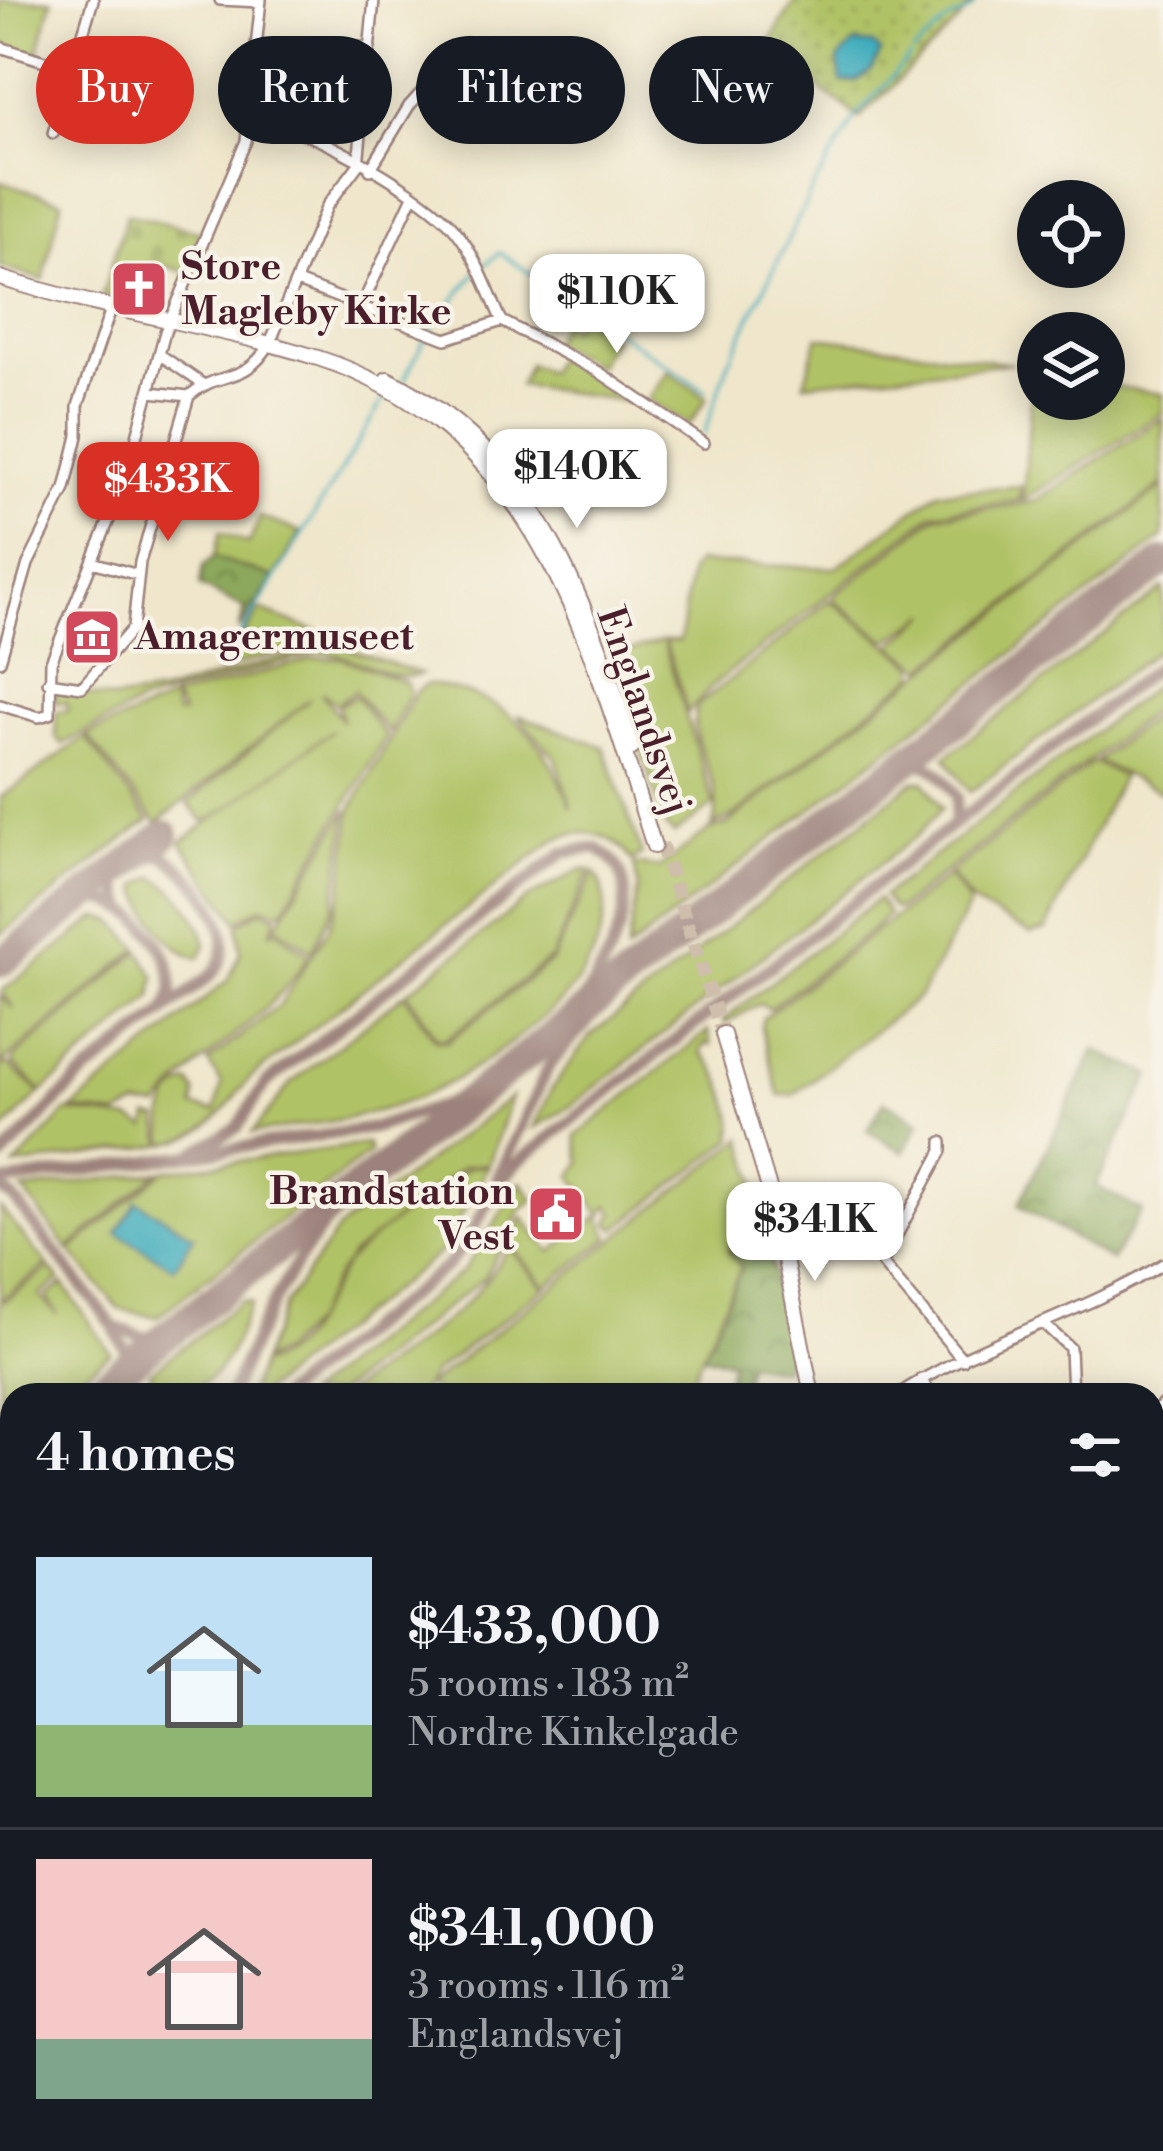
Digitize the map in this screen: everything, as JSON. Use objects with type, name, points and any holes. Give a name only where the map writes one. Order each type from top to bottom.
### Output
[{"type":"main road","name":"Englandsvej","points":[[0,278],[111,309],[270,341],[390,390],[448,432],[508,490],[544,546],[574,607],[658,845]]},
{"type":"main road","points":[[719,1035],[761,1182],[806,1383]]},
{"type":"street","points":[[83,36],[93,0]]},
{"type":"street","points":[[220,0],[260,1],[257,36]]},
{"type":"street","points":[[371,36],[374,0]]},
{"type":"street","points":[[0,47],[36,58]]},
{"type":"street","points":[[370,170],[416,98]]},
{"type":"street","points":[[0,705],[39,717],[50,714],[51,662],[124,482],[170,322],[243,144]]},
{"type":"street","points":[[328,144],[454,230],[502,321],[599,372],[704,443]]},
{"type":"street","points":[[48,682],[82,687],[128,635],[136,621],[138,575],[160,478],[189,396],[204,385],[250,371],[270,341],[328,206],[358,165],[360,144]]},
{"type":"street","points":[[361,307],[412,198]]},
{"type":"street","points":[[297,282],[408,328],[452,339],[502,321]]},
{"type":"street","points":[[0,661],[28,563],[65,488],[78,436],[78,406],[111,309]]},
{"type":"street","points":[[159,354],[204,385]]},
{"type":"street","points":[[150,392],[189,396]]},
{"type":"street","points":[[124,482],[160,478]]},
{"type":"street","points":[[92,562],[138,575]]},
{"type":"street","points":[[942,1142],[942,1151],[882,1263],[963,1360]]},
{"type":"street","points":[[915,1383],[1046,1326],[1163,1264]]},
{"type":"street","points":[[1148,1274],[1163,1282]]},
{"type":"street","points":[[1046,1326],[1070,1348],[1071,1383]]},
{"type":"street","points":[[921,1379],[924,1383]]},
{"type":"green space","points":[[0,0],[52,0],[43,36],[36,36],[36,57],[0,45]]},
{"type":"green space","points":[[795,0],[972,3],[860,118],[814,84],[814,36],[774,36]]},
{"type":"green space","points":[[0,182],[62,201],[43,280],[0,267]]},
{"type":"green space","points":[[127,214],[202,232],[186,272],[162,265],[149,309],[102,296]]},
{"type":"green space","points":[[580,316],[613,337],[597,366],[551,342],[562,322],[572,328]]},
{"type":"green space","points":[[818,337],[1013,363],[804,383]]},
{"type":"green space","points":[[558,352],[639,403],[519,385],[529,364],[547,372]]},
{"type":"green space","points":[[668,371],[707,398],[689,425],[648,400]]},
{"type":"green space","points":[[1125,388],[1163,394],[1163,413],[1023,500],[1029,420],[1125,420]]},
{"type":"green space","points":[[1163,418],[1163,484],[924,668],[892,645],[930,613],[887,641],[835,601],[834,596],[936,516],[1034,502]]},
{"type":"green space","points":[[1020,486],[1020,500],[934,513],[714,684],[688,713],[665,641],[680,641],[690,572],[697,563],[836,568],[938,492]]},
{"type":"green space","points":[[1163,486],[1163,537],[627,951],[638,887],[634,864],[659,868],[709,830],[726,825]]},
{"type":"green space","points":[[260,517],[301,532],[274,578],[214,557],[220,532],[249,544]]},
{"type":"green space","points":[[214,557],[274,578],[239,630],[245,609],[200,586],[203,566]]},
{"type":"green space","points":[[1163,588],[1163,646],[970,792],[945,757]]},
{"type":"green space","points":[[830,600],[916,666],[917,674],[735,815],[712,826],[716,795],[697,737],[697,706]]},
{"type":"green space","points":[[260,610],[333,638],[334,638],[222,669]]},
{"type":"green space","points":[[663,641],[714,805],[674,834],[665,826],[614,663],[621,653]]},
{"type":"green space","points":[[332,643],[421,674],[398,675],[318,652],[142,703],[62,744],[56,738],[56,712],[68,710],[66,702],[55,703],[56,687],[114,700],[162,693]]},
{"type":"green space","points":[[314,658],[342,658],[406,683],[410,693],[389,733],[355,691],[337,704],[321,692],[343,722],[338,706],[356,696],[386,737],[282,911],[261,907],[237,921],[181,842],[215,817],[203,821],[188,803],[310,699],[157,823],[87,735],[172,699],[176,714],[182,714],[174,698]]},
{"type":"green space","points":[[1163,679],[1163,703],[898,909],[892,908],[883,896]]},
{"type":"green space","points":[[427,684],[480,698],[519,724],[549,761],[572,809],[556,758],[517,715],[604,747],[642,854],[632,861],[616,844],[597,834],[553,841],[251,1077],[206,1128],[166,1144],[164,1116],[169,1099],[190,1083],[196,1093],[194,1107],[215,1111],[222,1084],[208,1062],[280,1005],[329,928],[341,895],[352,808],[416,692]]},
{"type":"green space","points":[[1163,709],[1163,793],[1097,761],[1097,760]]},
{"type":"green space","points":[[85,737],[149,820],[0,935],[0,798]]},
{"type":"green space","points":[[1093,762],[1122,776],[1046,930],[1031,934],[973,903],[950,874]]},
{"type":"green space","points":[[914,781],[924,781],[942,808],[918,835],[571,1106],[534,1128],[552,1088],[590,1036]]},
{"type":"green space","points":[[348,809],[334,905],[312,951],[276,926]]},
{"type":"green space","points":[[582,869],[590,870],[551,958],[446,1039],[437,1038],[407,992],[530,897]]},
{"type":"green space","points":[[594,872],[605,906],[592,957],[568,994],[523,1033],[426,1094],[365,1114],[252,1133],[291,1083],[404,994],[435,1040],[447,1042],[552,961]]},
{"type":"green space","points":[[948,876],[970,904],[920,996],[793,1095],[779,1095],[761,1028],[763,1018]]},
{"type":"green space","points":[[154,877],[194,915],[206,945],[199,958],[178,948],[147,908],[138,886]]},
{"type":"green space","points":[[878,899],[888,914],[876,927],[769,1009],[759,1004],[725,1024],[723,1020]]},
{"type":"green space","points":[[261,910],[277,915],[270,934],[275,929],[309,955],[274,1000],[196,1067],[159,1107],[138,1106],[117,1116],[72,1109],[228,980],[241,953],[238,925]]},
{"type":"green space","points":[[98,917],[114,921],[139,948],[0,1065],[0,996],[14,1009],[2,991]]},
{"type":"green space","points":[[140,951],[155,976],[152,997],[42,1092],[13,1063],[15,1057]]},
{"type":"green space","points":[[708,1031],[711,1045],[705,1044],[701,1053],[726,1092],[733,1139],[616,1229],[609,1223],[614,1213],[608,1205],[602,1216],[572,1176],[581,1163],[576,1136]]},
{"type":"green space","points":[[1095,1050],[1151,1075],[1096,1186],[1142,1211],[1111,1261],[1019,1205]]},
{"type":"green space","points":[[8,1064],[40,1093],[0,1134],[0,1068]]},
{"type":"green space","points":[[511,1097],[489,1164],[464,1166],[351,1255],[312,1322],[283,1350],[261,1362],[285,1304],[338,1229]]},
{"type":"green space","points":[[884,1101],[920,1122],[904,1152],[867,1131]]},
{"type":"green space","points":[[67,1111],[131,1120],[147,1128],[149,1117],[158,1119],[163,1145],[15,1166]]},
{"type":"green space","points":[[743,1138],[757,1187],[728,1249],[743,1262],[690,1383],[431,1383]]},
{"type":"green space","points":[[367,1144],[370,1152],[157,1317],[119,1309],[70,1251],[164,1171]]},
{"type":"green space","points":[[471,1166],[488,1167],[441,1252],[274,1383],[253,1383],[260,1365],[280,1356],[306,1332],[350,1259]]},
{"type":"green space","points":[[159,1172],[68,1249],[23,1190]]},
{"type":"green space","points":[[521,1182],[534,1199],[521,1210],[484,1278],[350,1383],[321,1383],[464,1270]]},
{"type":"green space","points":[[756,1194],[794,1363],[784,1362],[783,1369],[747,1363],[744,1383],[726,1383],[731,1361],[703,1356],[742,1267],[729,1253]]},
{"type":"green space","points":[[0,1208],[48,1265],[0,1300]]},
{"type":"green space","points":[[599,1216],[610,1237],[546,1286],[509,1244],[523,1218],[551,1252]]},
{"type":"green space","points":[[508,1246],[544,1288],[433,1373],[427,1383],[361,1383],[458,1310],[494,1270]]},
{"type":"green space","points":[[50,1268],[60,1280],[39,1296],[58,1315],[46,1297],[63,1284],[111,1353],[72,1383],[0,1383],[0,1304]]},
{"type":"green space","points":[[242,1301],[251,1303],[222,1365],[204,1383],[156,1383],[149,1373]]},
{"type":"water","points":[[854,44],[872,44],[881,52],[872,70],[857,81],[841,82],[838,60]]},
{"type":"water","points":[[137,1201],[194,1236],[174,1268],[117,1233]]},
{"type":"waterway","points":[[913,53],[947,21],[971,10],[977,0]]},
{"type":"waterway","points":[[704,434],[728,364],[813,188],[857,115],[910,57]]},
{"type":"waterway","points":[[483,266],[500,253],[706,391]]},
{"type":"waterway","points":[[431,330],[476,272]]},
{"type":"waterway","points":[[404,380],[426,337]]},
{"type":"waterway","points":[[219,671],[386,396]]},
{"type":"taxiway","points":[[297,1383],[447,1266],[500,1184],[522,1159],[1163,662]]},
{"type":"taxiway","points":[[904,763],[929,766],[941,776],[957,797],[954,822]]},
{"type":"taxiway","points":[[191,1155],[238,1127],[265,1084],[563,853],[595,848],[615,864],[624,887],[623,913],[602,969],[553,1035]]},
{"type":"taxiway","points":[[0,1160],[78,1080],[210,976],[220,961],[222,927],[204,893],[163,855],[135,859]]},
{"type":"taxiway","points":[[124,904],[117,885],[127,865]]},
{"type":"taxiway","points":[[79,902],[117,905],[151,932],[171,970],[172,990],[166,1008]]},
{"type":"taxiway","points":[[497,1178],[549,1066],[628,977]]},
{"type":"taxiway","points":[[0,1183],[373,1128],[447,1104],[519,1061]]},
{"type":"taxiway","points":[[235,1383],[285,1281],[363,1182]]},
{"type":"taxiway","points":[[0,1189],[13,1198],[114,1327],[146,1338],[173,1330]]},
{"type":"taxiway","points":[[116,1333],[128,1353],[122,1369]]},
{"type":"runway","points":[[104,1383],[1163,562]]},
{"type":"runway","points":[[0,963],[165,835]]},
{"type":"tunnel","points":[[661,844],[723,1034]]},
{"type":"place","name":"Store Magleby Kirke","points":[[139,289]]},
{"type":"place","name":"Amagermuseet","points":[[92,637]]},
{"type":"place","name":"Brandstation Vest","points":[[556,1214]]}]
